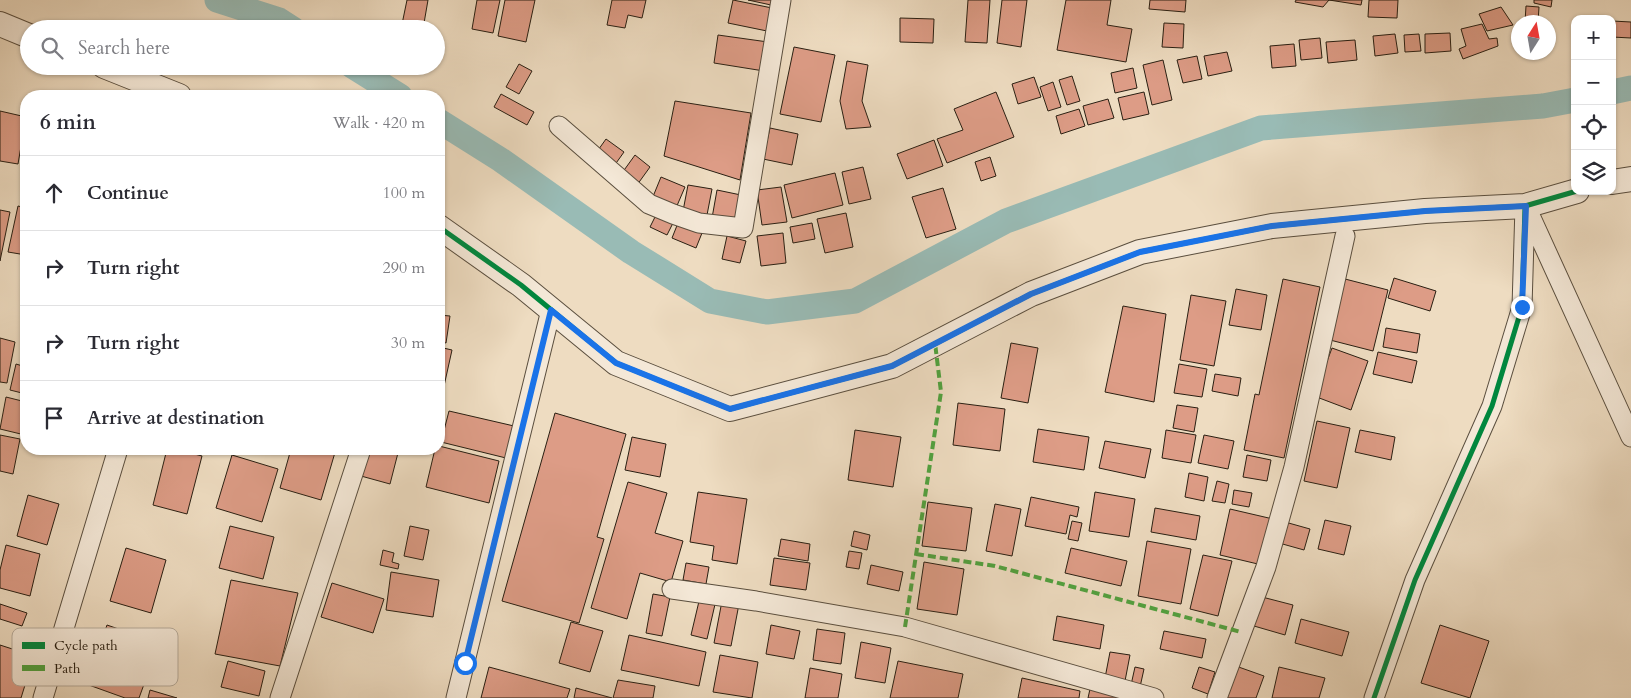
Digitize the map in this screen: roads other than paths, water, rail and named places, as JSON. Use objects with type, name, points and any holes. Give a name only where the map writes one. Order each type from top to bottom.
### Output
[{"type":"street","points":[[559,126],[649,204],[699,223],[743,228],[781,0]]},
{"type":"street","points":[[0,24],[20,32]]},
{"type":"street","points":[[126,75],[164,90]]},
{"type":"street","points":[[1616,181],[1631,179]]},
{"type":"street","points":[[445,231],[521,285],[616,363],[730,409],[892,366],[1031,294],[1140,252],[1272,226],[1425,211],[1526,206],[1571,193]]},
{"type":"street","points":[[1526,206],[1631,437]]},
{"type":"street","points":[[1374,698],[1415,580],[1492,406],[1522,307],[1526,206]]},
{"type":"street","points":[[1217,698],[1266,567],[1291,476],[1345,236]]},
{"type":"street","points":[[456,698],[551,310]]},
{"type":"street","points":[[64,628],[116,455]]},
{"type":"street","points":[[280,698],[359,455]]},
{"type":"street","points":[[672,589],[756,601],[904,627],[1154,698]]},
{"type":"street","points":[[43,698],[47,686]]},
{"type":"waterway","points":[[217,0],[279,20]]},
{"type":"waterway","points":[[366,75],[390,90]]},
{"type":"waterway","points":[[1616,91],[1631,88]]},
{"type":"waterway","points":[[445,125],[501,160],[631,252],[710,301],[767,312],[855,301],[1006,221],[1261,128],[1543,106],[1571,101]]}]
